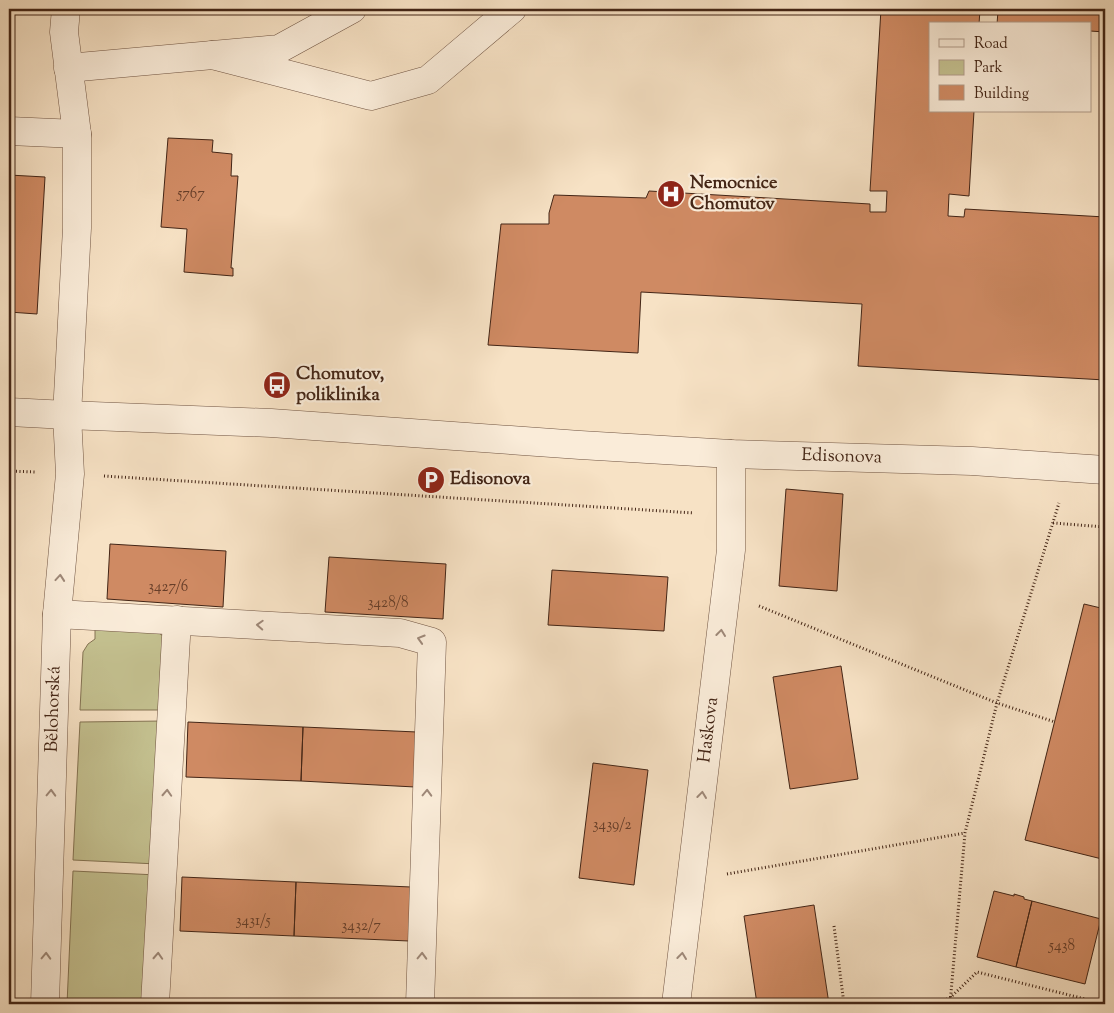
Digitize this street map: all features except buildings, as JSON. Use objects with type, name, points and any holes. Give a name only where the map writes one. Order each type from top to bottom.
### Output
[{"type":"street","name":"Bělohorská","points":[[45,1004],[57,614],[70,474],[67,416],[78,228],[78,134],[64,32],[66,9]]},
{"type":"street","points":[[68,68],[279,49],[352,9]]},
{"type":"street","points":[[212,55],[370,96],[428,80],[512,9]]},
{"type":"street","points":[[9,130],[78,134]]},
{"type":"street","name":"Edisonova","points":[[9,412],[67,416],[271,423],[731,454],[972,461],[1105,470]]},
{"type":"street","name":"Haškova","points":[[676,1004],[731,550],[731,454]]},
{"type":"street","points":[[57,614],[400,633],[432,642],[420,1004]]},
{"type":"street","points":[[155,1004],[177,620]]},
{"type":"path","points":[[950,1004],[964,833],[997,703],[1070,469]]},
{"type":"path","points":[[70,474],[694,513]]},
{"type":"path","points":[[1053,523],[1105,527]]},
{"type":"path","points":[[726,592],[997,703],[1055,722]]},
{"type":"path","points":[[692,880],[964,833]]},
{"type":"path","points":[[834,926],[844,1004]]},
{"type":"path","points":[[937,1004],[951,997],[977,972],[1105,1004]]},
{"type":"green space","points":[[95,627],[159,633],[163,636],[164,710],[80,710],[83,652],[88,644],[95,639]]},
{"type":"green space","points":[[163,721],[157,864],[73,860],[80,722]]},
{"type":"green space","points":[[73,871],[157,875],[151,1004],[67,1004]]},
{"type":"place","name":"Nemocnice Chomutov","points":[[671,194]]},
{"type":"place","name":"Chomutov, poliklinika","points":[[277,385]]},
{"type":"place","name":"Edisonova","points":[[431,480]]}]
